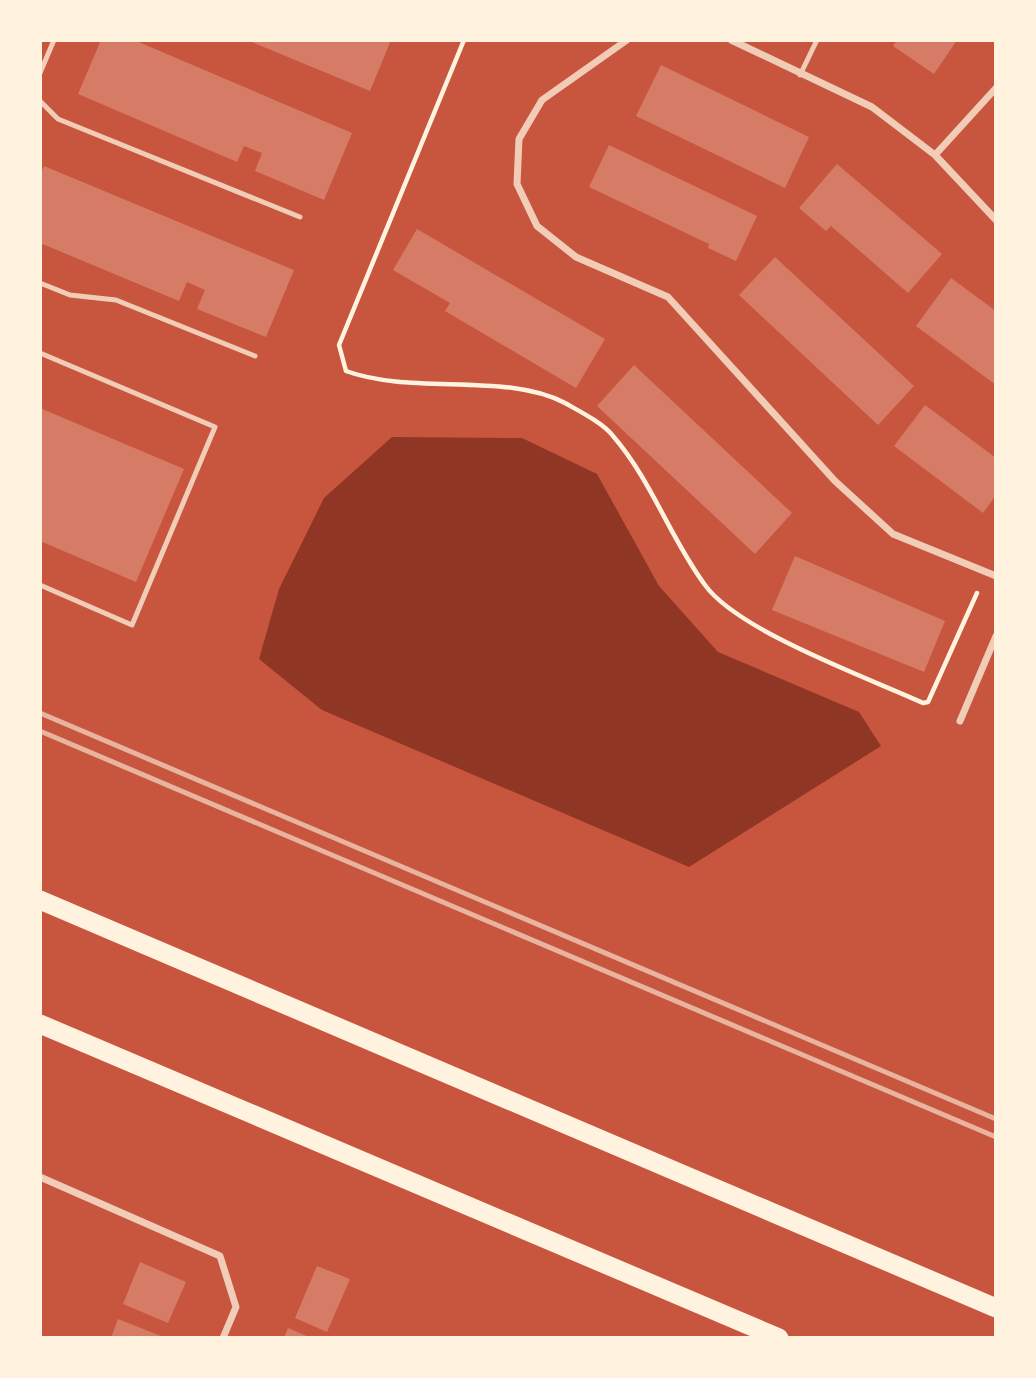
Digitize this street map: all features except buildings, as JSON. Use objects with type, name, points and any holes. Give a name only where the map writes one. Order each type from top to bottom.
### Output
[{"type":"highway","points":[[40,900],[996,1308]]},
{"type":"highway","points":[[40,1024],[779,1338]]},
{"type":"street","points":[[627,40],[542,100],[519,139],[517,184],[537,226],[576,257],[668,297],[835,481],[893,534],[996,576]]},
{"type":"street","points":[[731,40],[872,107],[935,155],[996,220]]},
{"type":"street","points":[[935,155],[996,88]]},
{"type":"street","points":[[960,721],[996,636]]},
{"type":"street","points":[[40,1177],[220,1256],[236,1307],[223,1338]]},
{"type":"lane","points":[[40,73],[54,40]]},
{"type":"lane","points":[[800,75],[817,40]]},
{"type":"lane","points":[[40,101],[58,119],[300,218]]},
{"type":"lane","points":[[40,283],[70,295],[116,300],[256,356]]},
{"type":"lane","points":[[40,353],[215,427],[132,625],[40,585]]},
{"type":"path","points":[[464,40],[339,345],[346,371],[372,380],[522,390],[563,402],[612,434],[652,492],[705,586],[742,620],[923,703],[928,702],[977,593]]},
{"type":"shaded area","points":[[392,437],[522,438],[597,474],[659,586],[718,652],[859,712],[881,746],[689,867],[322,710],[259,659],[279,589],[324,498]]},
{"type":"railway","points":[[40,713],[996,1119]]},
{"type":"railway","points":[[40,731],[996,1137]]}]
